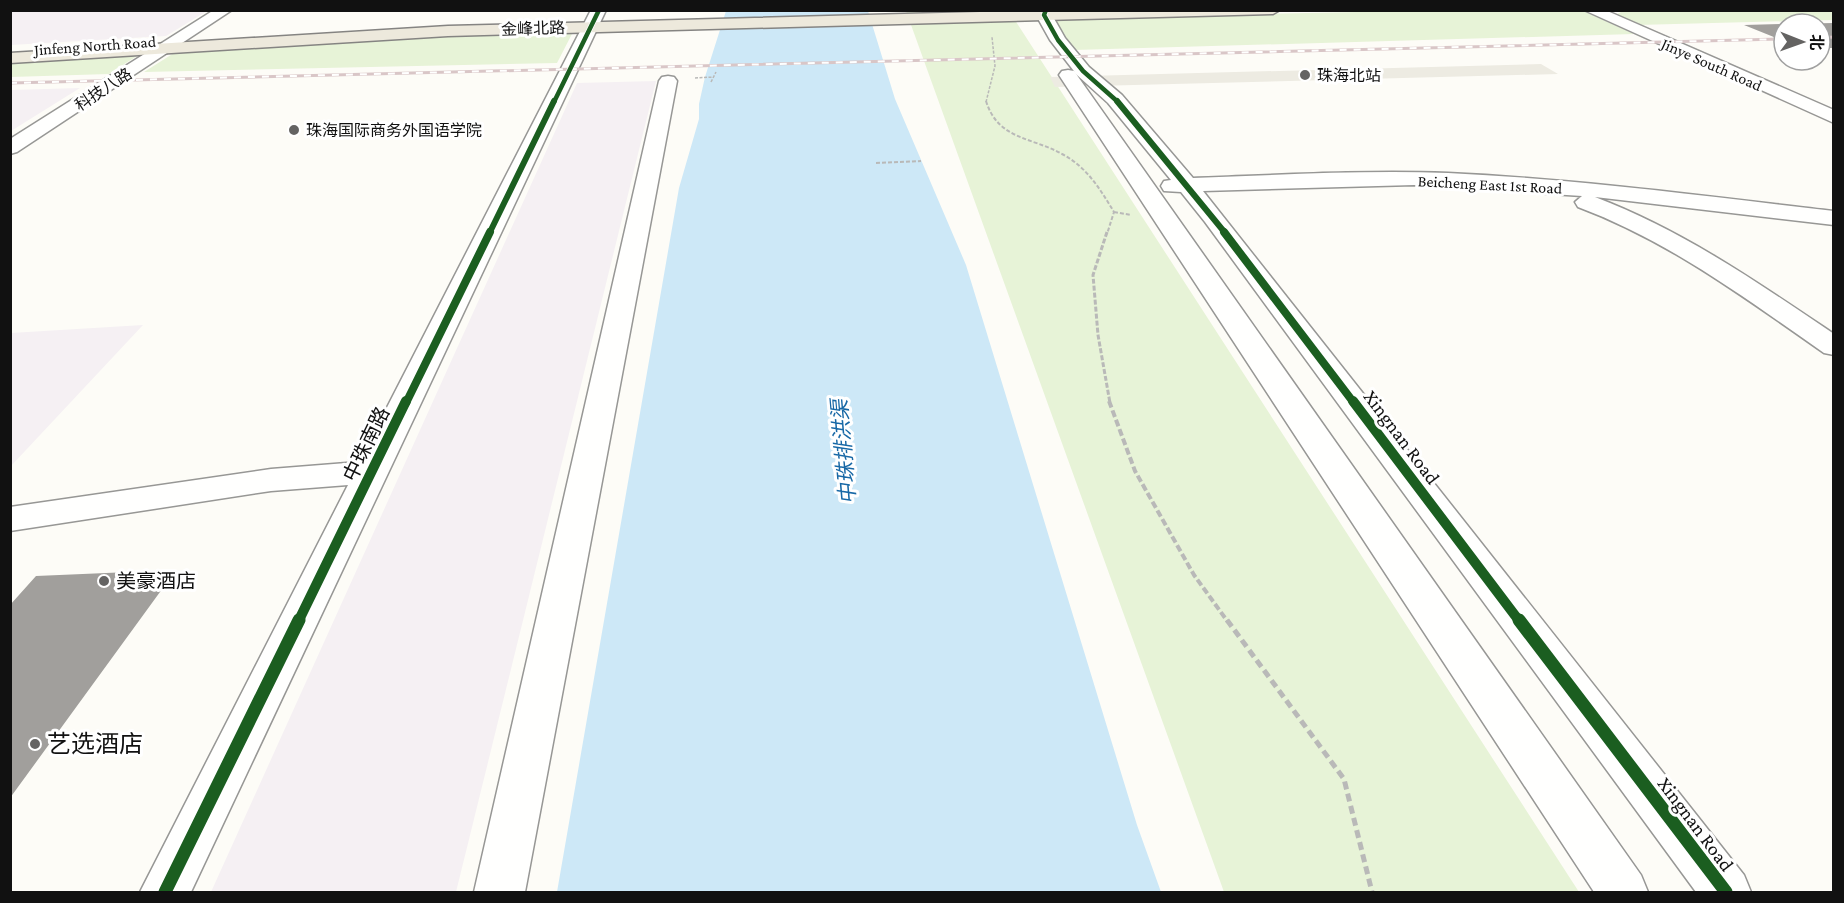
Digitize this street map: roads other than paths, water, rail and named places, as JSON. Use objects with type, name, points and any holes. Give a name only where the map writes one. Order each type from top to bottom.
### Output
[{"type":"main road","name":"金峰北路","points":[[682,19],[931,10]]},
{"type":"main road","name":"金峰北路","points":[[10,58],[172,44],[448,31],[595,18],[962,17],[1036,13],[1273,10]]},
{"type":"main road","name":"Jinfeng North Road","points":[[10,50],[172,44]]},
{"type":"street","name":"科技八路","points":[[10,148],[225,10]]},
{"type":"street","name":"Jinye South Road","points":[[1592,10],[1833,117]]},
{"type":"street","name":"Xingnan Road","points":[[1036,13],[1083,71],[1115,99],[1187,185],[1726,892]]},
{"type":"street","points":[[1036,13],[1146,187],[1623,892]]},
{"type":"street","name":"中珠南路","points":[[165,892],[595,18]]},
{"type":"street","points":[[499,892],[681,79]]},
{"type":"street","name":"Beicheng East 1st Road","points":[[1146,187],[1344,178],[1500,183],[1833,218]]},
{"type":"street","points":[[1500,183],[1536,189],[1609,209],[1671,239],[1833,347]]},
{"type":"street","points":[[1671,239],[1670,228],[1677,219],[1684,215],[1711,208],[1735,207]]},
{"type":"street","points":[[10,519],[271,480],[372,472]]},
{"type":"water","name":"中珠排洪渠","points":[[726,11],[868,11],[895,99],[966,265],[1137,825],[1161,892],[557,892],[679,188],[699,119],[699,104],[705,77]]},
{"type":"railway","points":[[10,83],[1772,39]]},
{"type":"place","name":"珠海北站","points":[[1305,75]]},
{"type":"place","name":"珠海国际商务外国语学院","points":[[294,130]]},
{"type":"place","name":"美豪酒店","points":[[104,581]]},
{"type":"place","name":"艺选酒店","points":[[35,744]]}]
